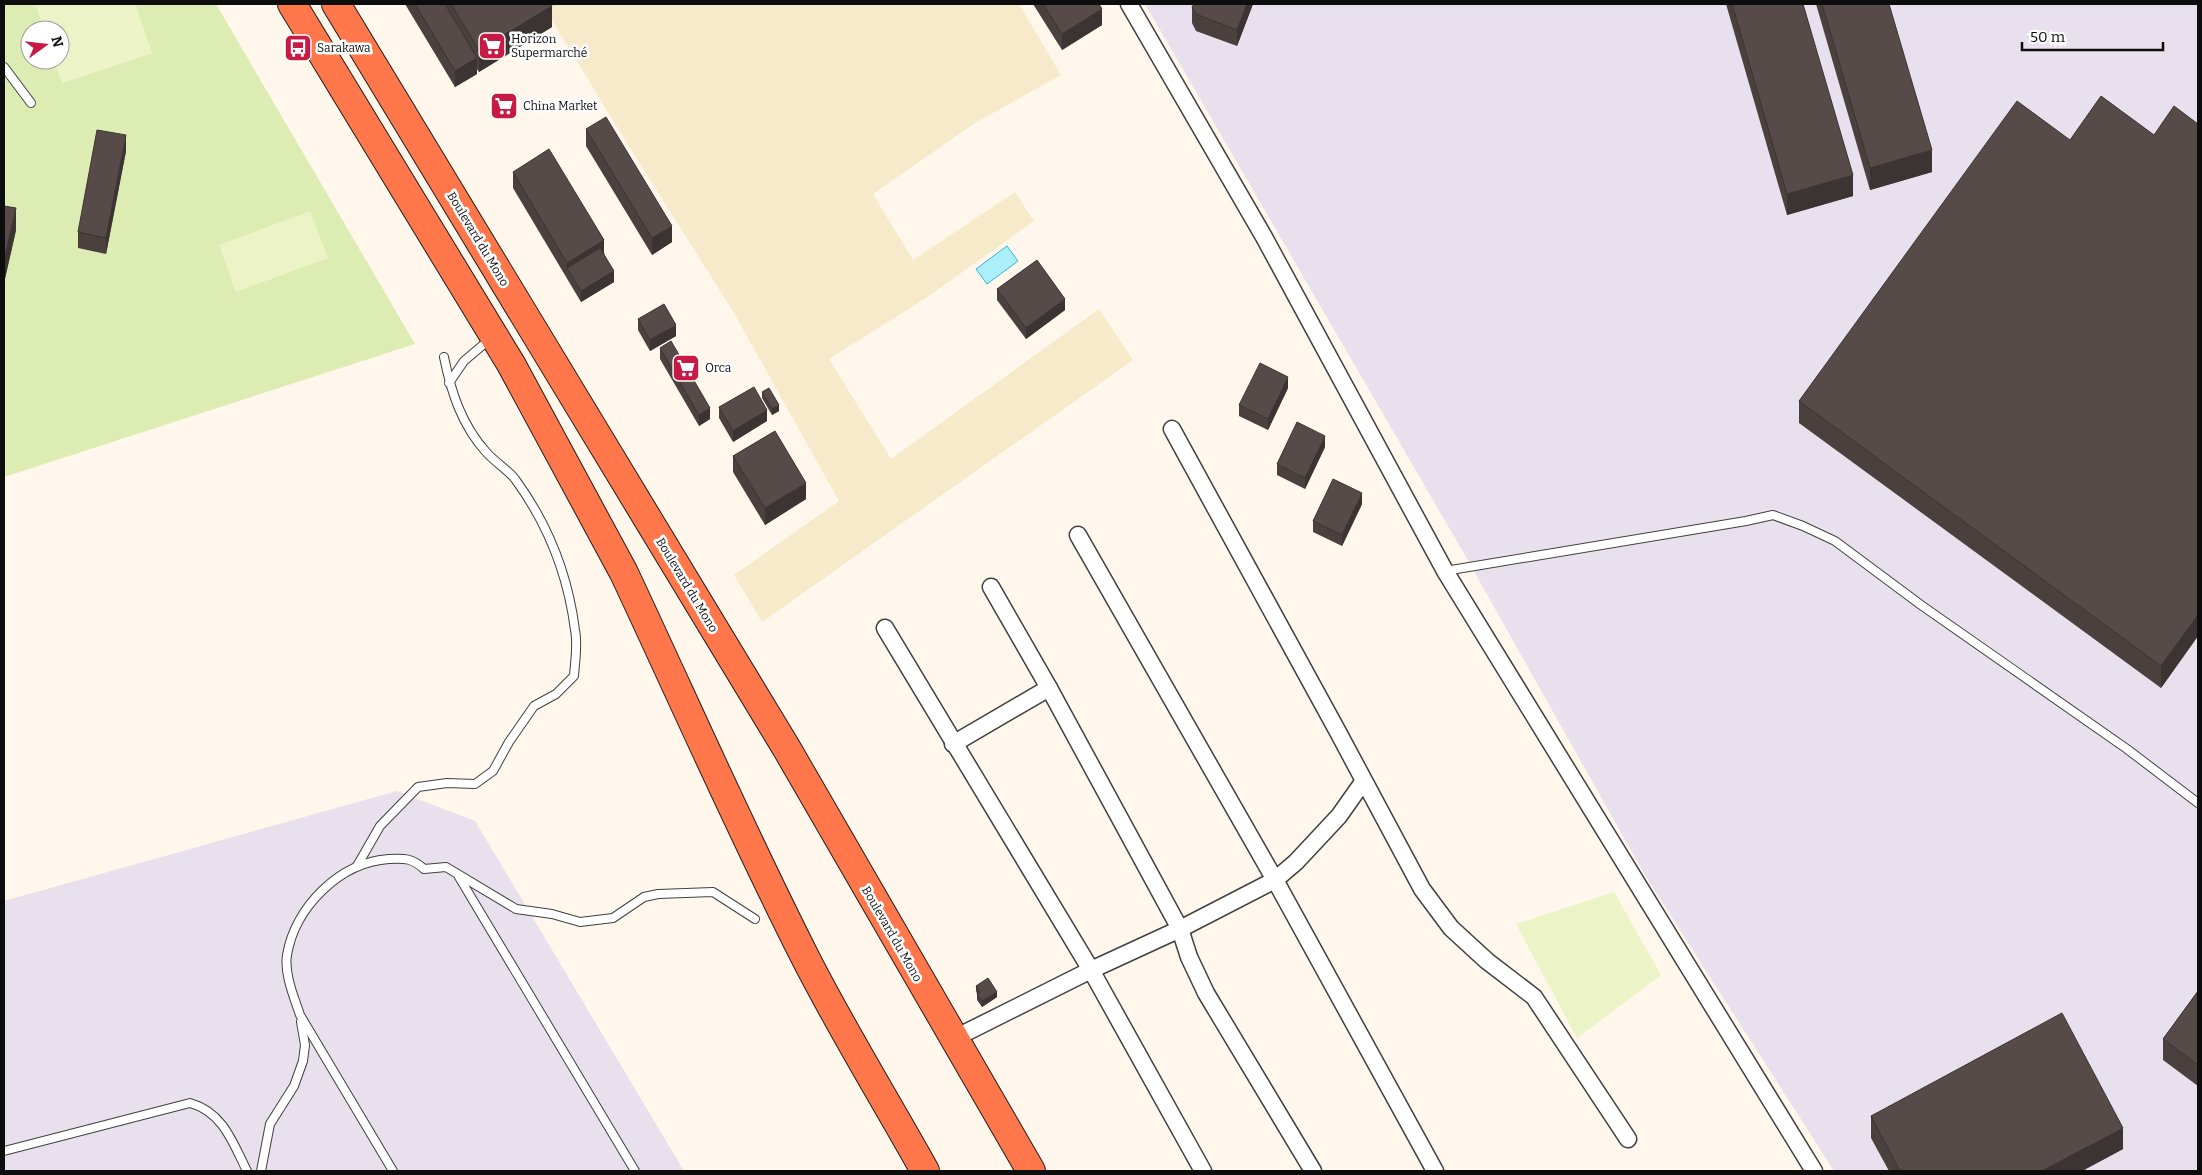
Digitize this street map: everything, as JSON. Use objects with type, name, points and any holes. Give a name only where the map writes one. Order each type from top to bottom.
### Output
[{"type":"highway","points":[[292,4],[515,372],[624,573],[757,859],[805,957],[848,1040],[926,1171]]},
{"type":"highway","name":"Boulevard du Mono","points":[[336,4],[787,749],[1031,1171]]},
{"type":"street","points":[[1129,4],[1264,237],[1445,571],[1814,1171]]},
{"type":"street","points":[[1172,429],[1422,889],[1451,928],[1487,961],[1534,997],[1628,1139]]},
{"type":"street","points":[[1078,535],[1275,880],[1435,1171]]},
{"type":"street","points":[[991,587],[1049,688],[1180,929],[1189,957],[1206,992],[1313,1171]]},
{"type":"street","points":[[885,628],[953,744],[1091,970],[1203,1171]]},
{"type":"street","points":[[953,744],[1049,688]]},
{"type":"street","points":[[953,1039],[1091,970],[1180,929],[1275,880],[1296,862],[1339,816],[1363,782]]},
{"type":"lane","points":[[4,67],[31,103]]},
{"type":"lane","points":[[449,383],[464,360],[493,336]]},
{"type":"lane","points":[[357,866],[380,826],[418,787],[446,782],[475,784],[481,780],[493,771],[509,742],[534,706],[556,694],[574,676],[576,631],[559,557],[539,516],[514,477],[488,454],[468,430],[449,383],[444,356]]},
{"type":"lane","points":[[1445,571],[1773,515],[1835,541],[1921,605],[2127,749],[2198,803]]},
{"type":"lane","points":[[262,1171],[270,1124],[294,1086],[303,1062],[305,1045],[300,1015],[292,992],[287,964],[292,937],[299,920],[315,898],[327,886],[357,866],[381,859],[399,858],[413,859],[424,869],[446,867],[458,876],[516,909],[552,914],[580,922],[614,918],[644,897],[658,894],[704,892],[713,892],[755,919]]},
{"type":"lane","points":[[458,876],[635,1171]]},
{"type":"lane","points":[[300,1015],[393,1171]]},
{"type":"lane","points":[[4,1151],[190,1103],[203,1107],[216,1116],[229,1133],[247,1171]]},
{"type":"shaded area","points":[[542,4],[1019,4],[1061,75],[975,123],[873,194],[913,260],[1015,192],[1034,221],[926,298],[829,359],[891,459],[1099,309],[1133,360],[762,622],[734,575],[839,501],[734,313]]},
{"type":"shaded area","points":[[1145,4],[2198,4],[2198,1171],[1834,1171],[1646,877],[1462,550]]},
{"type":"shaded area","points":[[397,791],[475,821],[684,1171],[4,1171],[4,901]]},
{"type":"green space","points":[[4,4],[36,4],[41,20],[20,20],[20,70],[57,70],[62,83],[152,53],[135,4],[216,4],[415,344],[4,477],[4,283],[16,230],[4,227]]},
{"type":"green space","points":[[36,4],[135,4],[152,53],[62,83],[57,70],[70,70],[70,20],[41,20]]},
{"type":"green space","points":[[310,211],[328,258],[236,292],[219,245]]},
{"type":"green space","points":[[1614,892],[1661,975],[1577,1038],[1516,924]]},
{"type":"water","points":[[1007,246],[1018,261],[987,284],[976,269]]},
{"type":"building","points":[[415,4],[445,4],[477,58],[455,71]]},
{"type":"building","points":[[451,4],[551,4],[552,6],[479,50]]},
{"type":"building","points":[[1043,4],[1099,4],[1102,9],[1062,34]]},
{"type":"building","points":[[1194,4],[1247,4],[1237,30],[1196,14],[1192,7]]},
{"type":"building","points":[[1732,4],[1803,4],[1853,175],[1787,194]]},
{"type":"building","points":[[1822,4],[1889,4],[1932,150],[1870,168]]},
{"type":"building","points":[[2101,96],[2154,135],[2174,106],[2198,124],[2198,615],[2161,666],[1799,401],[2017,101],[2070,140]]},
{"type":"building","points":[[606,117],[672,226],[652,238],[586,129]]},
{"type":"building","points":[[97,130],[126,135],[106,238],[78,232]]},
{"type":"building","points":[[549,149],[604,240],[567,263],[513,172]]},
{"type":"building","points":[[4,206],[16,208],[4,261]]},
{"type":"building","points":[[600,248],[614,271],[581,291],[567,268]]},
{"type":"building","points":[[1037,260],[1065,299],[1026,328],[997,289]]},
{"type":"building","points":[[664,304],[676,325],[650,340],[638,319]]},
{"type":"building","points":[[671,341],[710,408],[699,415],[660,348]]},
{"type":"building","points":[[1260,363],[1288,377],[1268,419],[1239,405]]},
{"type":"building","points":[[754,387],[767,410],[733,431],[719,407]]},
{"type":"building","points":[[769,388],[779,405],[772,409],[762,392]]},
{"type":"building","points":[[1297,422],[1325,436],[1305,478],[1277,464]]},
{"type":"building","points":[[775,431],[806,483],[765,508],[733,456]]},
{"type":"building","points":[[1333,479],[1362,493],[1342,535],[1313,521]]},
{"type":"building","points":[[988,978],[997,992],[982,1001],[977,994],[980,993],[976,986]]},
{"type":"building","points":[[2198,991],[2198,1065],[2163,1039]]},
{"type":"building","points":[[2062,1013],[2123,1128],[2042,1171],[1900,1171],[1871,1116]]},
{"type":"place","name":"Horizon Supermarché","points":[[492,46]]},
{"type":"place","name":"Sarakawa","points":[[298,48]]},
{"type":"place","name":"China Market","points":[[504,106]]},
{"type":"place","name":"Orca","points":[[686,368]]}]
